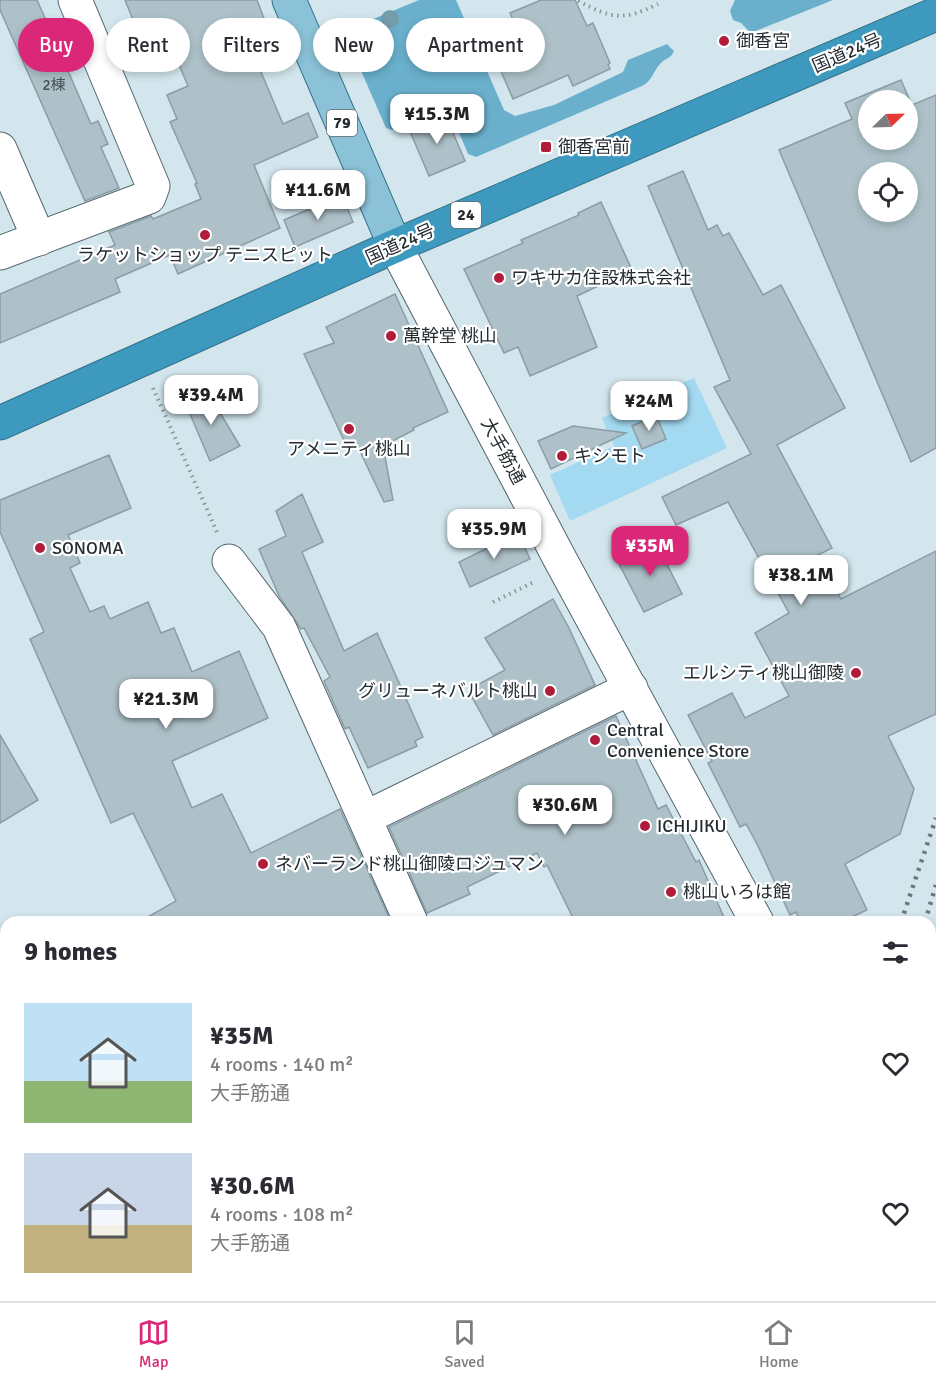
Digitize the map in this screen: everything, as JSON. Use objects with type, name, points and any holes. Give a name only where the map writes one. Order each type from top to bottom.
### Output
[{"type":"highway","name":"国道24号","points":[[0,423],[395,246],[936,14]]},
{"type":"main road","name":"大手筋通","points":[[289,0],[395,246]]},
{"type":"street","points":[[0,253],[148,197],[153,186],[75,0]]},
{"type":"street","points":[[0,149],[39,239]]},
{"type":"street","name":"大手筋通","points":[[395,246],[754,916]]},
{"type":"street","points":[[229,561],[279,627],[408,916]]},
{"type":"street","points":[[365,818],[631,688]]},
{"type":"path","points":[[578,2],[601,13],[630,17],[658,4]]},
{"type":"path","points":[[141,360],[229,561]]},
{"type":"path","points":[[493,602],[538,579]]},
{"type":"shaded area","points":[[419,0],[456,0],[464,18],[406,18],[406,72],[487,72],[504,110],[515,116],[554,105],[623,72],[628,60],[667,44],[674,51],[660,64],[646,84],[476,157],[468,154],[449,109],[442,108],[392,130],[386,128],[362,72],[394,72],[394,18],[376,18]]},
{"type":"shaded area","points":[[735,0],[833,0],[751,33],[741,23],[733,20],[730,11]]},
{"type":"shaded area","points":[[694,378],[727,448],[570,521],[550,475],[614,446],[602,418]]},
{"type":"building","points":[[0,0],[37,0],[45,18],[18,18],[18,50],[0,10]]},
{"type":"building","points":[[125,0],[257,0],[264,18],[202,18],[202,72],[261,72],[283,124],[308,113],[318,137],[254,165],[280,228],[178,274],[170,255],[115,279],[120,292],[0,343],[0,294],[115,245],[109,232],[151,216],[153,219],[201,199],[195,184],[197,183],[170,122],[177,119],[167,95],[188,86],[182,72],[190,72],[190,18],[132,18]]},
{"type":"building","points":[[541,0],[575,0],[587,26],[593,23],[610,63],[608,65],[610,69],[573,86],[568,75],[513,99],[501,72],[545,72],[545,18],[512,18],[510,13]]},
{"type":"building","points":[[28,72],[69,72],[91,124],[98,121],[108,144],[101,147],[119,188],[85,201]]},
{"type":"building","points":[[901,80],[905,90],[877,90]]},
{"type":"building","points":[[936,95],[936,448],[911,462],[779,150],[852,119],[845,103],[858,98],[858,150],[918,150],[918,102]]},
{"type":"building","points":[[445,114],[465,161],[429,176],[409,129]]},
{"type":"building","points":[[683,171],[708,230],[717,225],[723,236],[729,233],[763,295],[781,285],[845,408],[777,445],[832,548],[818,555],[841,599],[936,551],[936,714],[888,736],[914,789],[900,834],[845,864],[867,910],[854,916],[798,916],[796,912],[790,915],[746,824],[740,827],[708,763],[712,761],[688,715],[732,693],[745,718],[789,696],[755,633],[789,613],[728,502],[676,525],[662,497],[751,454],[714,387],[730,380],[648,186]]},
{"type":"building","points":[[342,195],[353,222],[295,247],[284,220]]},
{"type":"building","points":[[601,202],[632,270],[577,296],[597,347],[530,376],[518,347],[504,353],[464,269],[523,243],[521,240],[579,215],[578,213]]},
{"type":"building","points":[[395,294],[448,412],[413,428],[414,430],[383,446],[393,500],[384,502],[356,443],[347,447],[304,354],[334,343],[326,327]]},
{"type":"building","points":[[207,391],[240,446],[210,461],[184,400]]},
{"type":"building","points":[[656,415],[666,439],[642,449],[632,426]]},
{"type":"building","name":"キシモト","points":[[573,426],[626,433],[551,469],[538,441]]},
{"type":"building","points":[[109,455],[131,508],[68,535],[80,563],[70,568],[90,612],[104,606],[110,619],[148,602],[161,633],[174,628],[192,672],[239,651],[268,718],[172,761],[192,808],[222,794],[251,853],[340,809],[388,916],[150,916],[176,901],[133,813],[111,823],[30,639],[44,632],[0,532],[0,500]]},
{"type":"building","points":[[302,494],[323,542],[302,552],[344,651],[377,633],[423,737],[415,741],[417,746],[368,768],[349,727],[345,729],[324,681],[330,677],[304,628],[301,629],[279,596],[259,549],[286,536],[276,511]]},
{"type":"building","points":[[518,533],[530,559],[470,587],[459,562]]},
{"type":"building","points":[[655,541],[682,594],[644,612],[618,562]]},
{"type":"building","points":[[553,599],[595,685],[493,735],[472,697],[480,693],[477,685],[505,670],[485,638]]},
{"type":"building","points":[[616,716],[658,809],[666,805],[696,862],[699,860],[723,916],[572,916],[547,865],[544,867],[537,853],[467,887],[470,894],[427,913],[389,827]]},
{"type":"building","points":[[0,735],[38,800],[0,823]]},
{"type":"railway","points":[[903,916],[936,818]]},
{"type":"railway","points":[[927,916],[936,885]]},
{"type":"place","name":"御香宮","points":[[724,41]]},
{"type":"place","name":"御香宮前","points":[[546,147]]},
{"type":"place","name":"ラケットショップ テニスピット","points":[[205,235]]},
{"type":"place","name":"ワキサカ住設株式会社","points":[[499,278]]},
{"type":"place","name":"萬幹堂 桃山","points":[[391,336]]},
{"type":"place","name":"アメニティ桃山","points":[[349,429]]},
{"type":"place","name":"キシモト","points":[[562,456]]},
{"type":"place","name":"SONOMA","points":[[40,548]]},
{"type":"place","name":"エルシティ桃山御陵","points":[[856,673]]},
{"type":"place","name":"グリューネバルト桃山","points":[[550,691]]},
{"type":"place","name":"Central Convenience Store","points":[[595,740]]},
{"type":"place","name":"ICHIJIKU","points":[[645,826]]},
{"type":"place","name":"ネバーランド桃山御陵ロジュマン","points":[[263,864]]},
{"type":"place","name":"桃山いろは館","points":[[671,892]]}]
